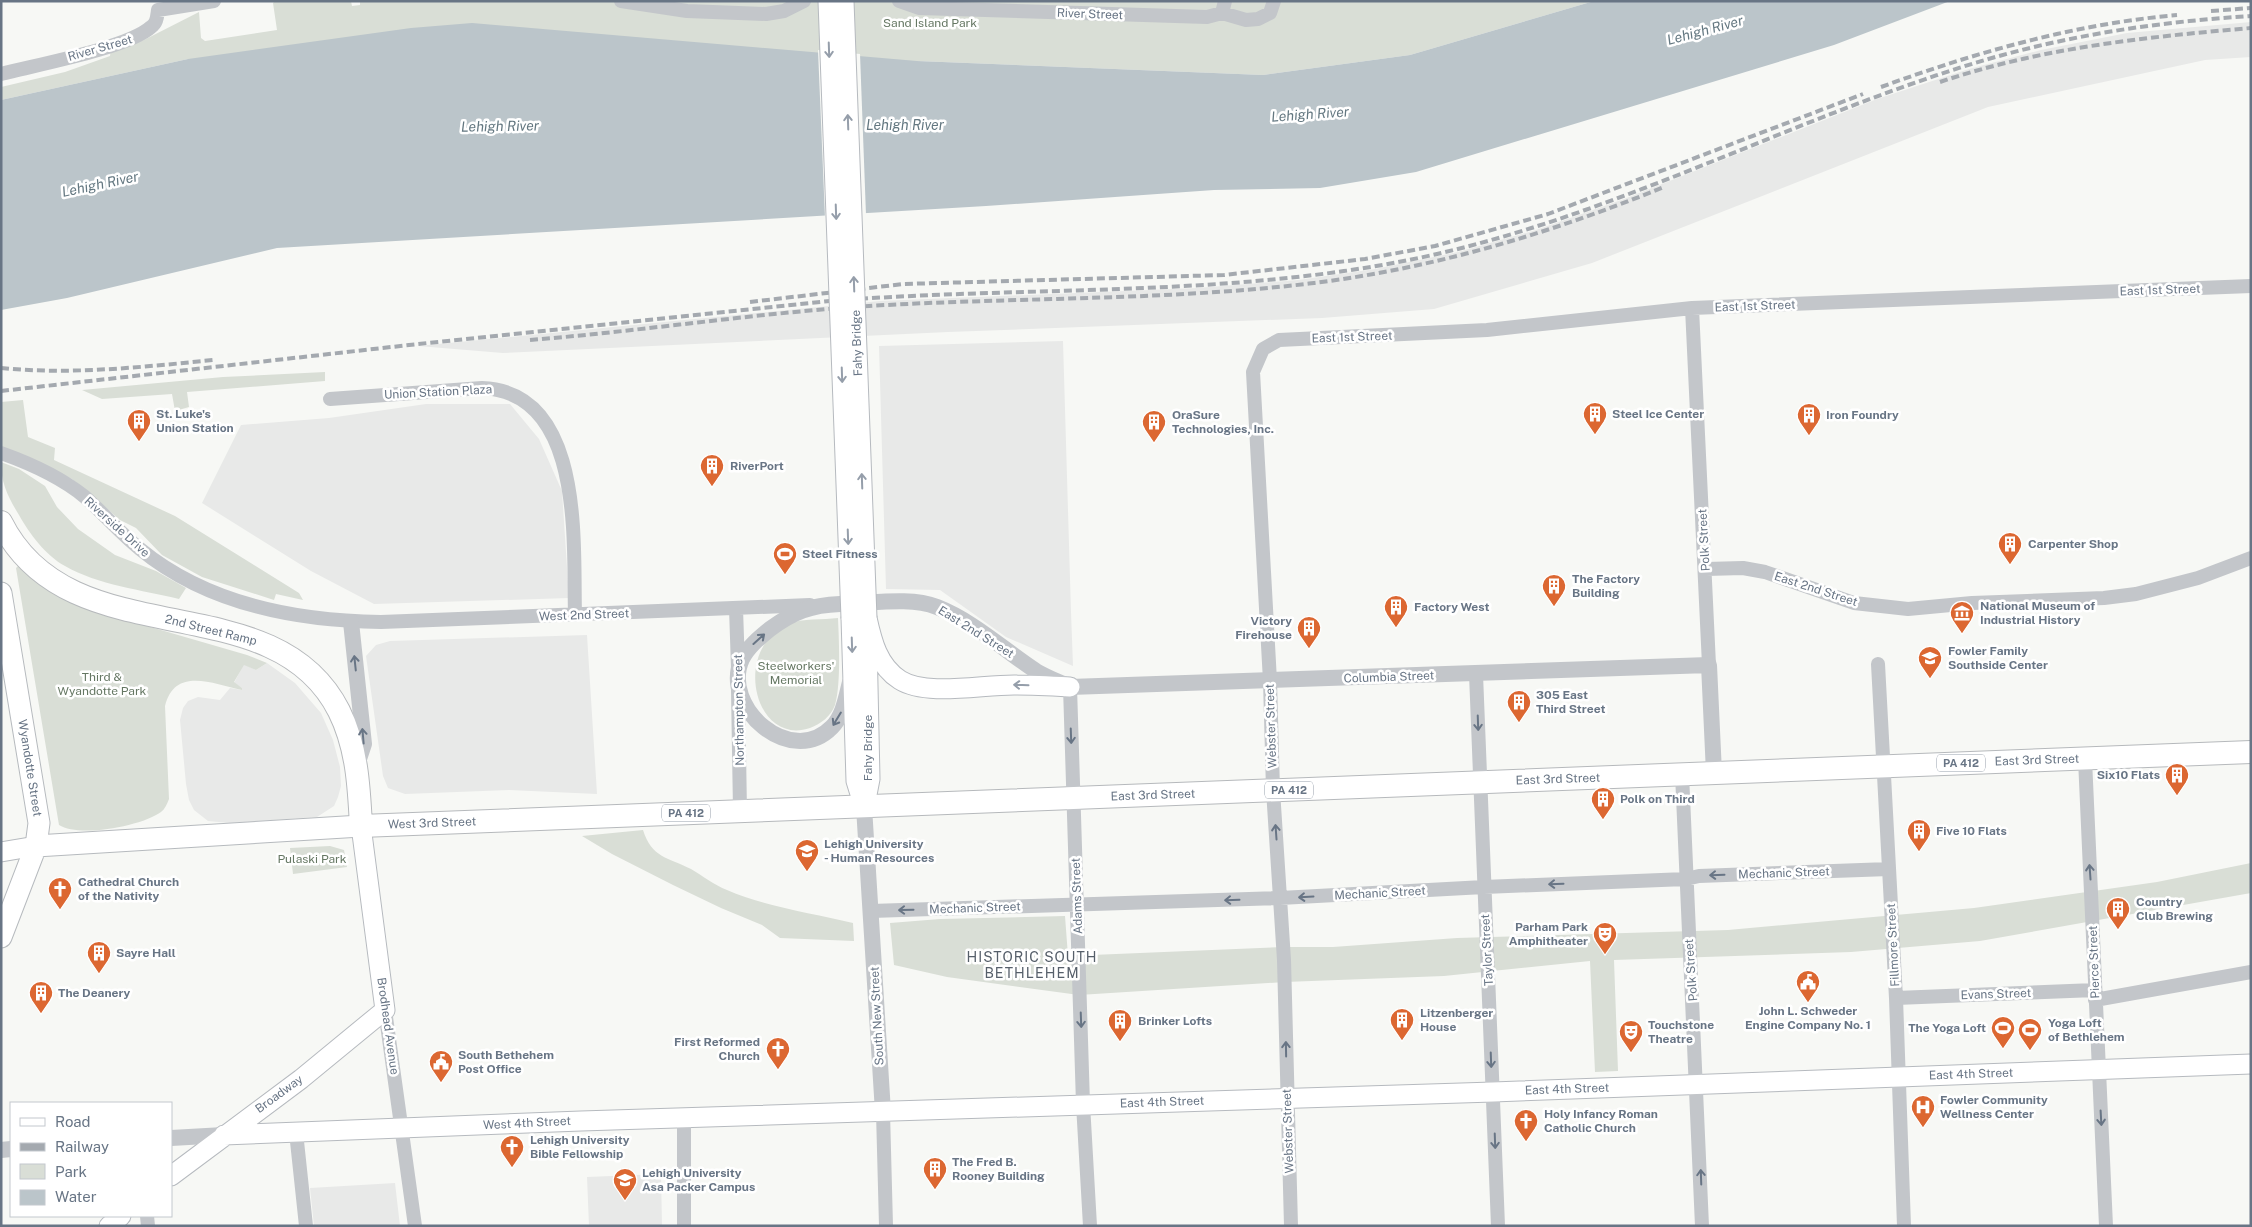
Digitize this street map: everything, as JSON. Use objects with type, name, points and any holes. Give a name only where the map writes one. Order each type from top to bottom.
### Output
[{"type":"highway","name":"2nd Street Ramp","points":[[1,522],[9,538],[23,556],[42,573],[69,591],[105,604],[258,640],[294,660],[333,701],[348,734],[357,767],[360,826]]},
{"type":"highway","name":"East 3rd Street","points":[[864,807],[2251,752]]},
{"type":"highway","name":"West 3rd Street","points":[[360,826],[864,807]]},
{"type":"main road","name":"Fahy Bridge","points":[[828,1],[859,618],[870,779],[864,807]]},
{"type":"main road","name":"Fahy Bridge","points":[[844,1],[859,618],[853,673],[856,781],[864,807]]},
{"type":"main road","name":"Wyandotte Street","points":[[1,593],[39,823],[36,846],[1,938]]},
{"type":"main road","points":[[859,618],[878,656],[894,676],[907,683],[934,688],[1016,684],[1070,687]]},
{"type":"main road","name":"West 3rd Street","points":[[1,852],[36,846],[360,826]]},
{"type":"main road","name":"Brodhead Avenue","points":[[360,826],[385,1010]]},
{"type":"main road","name":"Broadway","points":[[172,1175],[301,1079],[385,1010]]},
{"type":"main road","name":"East 4th Street","points":[[883,1112],[2251,1064]]},
{"type":"main road","name":"West 4th Street","points":[[224,1135],[883,1112]]},
{"type":"main road","points":[[108,1226],[120,1217]]},
{"type":"street","name":"River Street","points":[[1,74],[127,41],[152,27],[157,19],[157,6],[214,1]]},
{"type":"street","points":[[621,1],[687,12],[766,14],[784,12],[804,1]]},
{"type":"street","name":"River Street","points":[[899,1],[919,8],[1207,17],[1223,7],[1234,19],[1258,19],[1270,13],[1274,1]]},
{"type":"street","name":"East 1st Street","points":[[1263,349],[1279,340],[1487,330],[1692,308],[2251,286]]},
{"type":"street","name":"Polk Street","points":[[1692,308],[1706,569],[1714,772]]},
{"type":"street","name":"Webster Street","points":[[1263,349],[1253,372],[1280,898],[1291,1226]]},
{"type":"street","name":"Union Station Plaza","points":[[330,399],[482,388],[500,389],[516,395],[527,404],[554,437],[564,465],[573,510],[575,615]]},
{"type":"street","name":"Riverside Drive","points":[[1,453],[30,465],[76,490],[140,550],[203,587],[249,605],[277,612],[319,620],[351,622]]},
{"type":"street","name":"East 2nd Street","points":[[1706,569],[1744,568],[1765,572],[1854,603],[1908,610],[1972,603],[2104,598],[2136,594],[2198,578],[2251,558]]},
{"type":"street","name":"East 2nd Street","points":[[816,605],[905,602],[937,607],[967,624],[1037,672],[1070,687]]},
{"type":"street","points":[[816,605],[790,617],[761,637],[749,648],[741,661],[738,681],[750,712],[764,729],[783,739],[800,741],[826,733],[841,715],[853,673]]},
{"type":"street","name":"West 2nd Street","points":[[351,622],[816,605]]},
{"type":"street","name":"Northampton Street","points":[[736,608],[740,812]]},
{"type":"street","points":[[351,622],[364,744],[357,767]]},
{"type":"street","name":"Fillmore Street","points":[[1878,664],[1896,998],[1904,1226]]},
{"type":"street","name":"Columbia Street","points":[[1070,687],[1709,665]]},
{"type":"street","name":"Taylor Street","points":[[1476,674],[1498,1226]]},
{"type":"street","name":"Adams Street","points":[[1070,687],[1083,1104],[1090,1226]]},
{"type":"street","name":"Pierce Street","points":[[2085,759],[2106,1226]]},
{"type":"street","name":"Polk Street","points":[[1682,774],[1702,1226]]},
{"type":"street","name":"South New Street","points":[[864,807],[883,1112],[886,1226]]},
{"type":"street","name":"Mechanic Street","points":[[871,911],[1280,898],[1686,879],[1699,876],[1889,869]]},
{"type":"street","name":"Evans Street","points":[[1896,998],[2095,995],[2251,972]]},
{"type":"street","name":"Brodhead Avenue","points":[[385,1010],[415,1226]]},
{"type":"street","points":[[684,1118],[684,1226]]},
{"type":"street","points":[[296,1132],[305,1221]]},
{"type":"street","name":"West 4th Street","points":[[172,1138],[224,1135]]},
{"type":"shaded area","points":[[2251,22],[2251,57],[2205,60],[1988,107],[1592,263],[1434,309],[1322,318],[948,332],[503,353],[418,346],[880,301],[1197,288],[1298,280],[1375,269],[1458,252],[1536,230],[1624,199],[1877,99],[1969,69],[2041,50],[2127,33]]},
{"type":"shaded area","points":[[1063,341],[1073,666],[1006,637],[940,590],[886,589],[879,346]]},
{"type":"shaded area","points":[[426,404],[510,404],[539,439],[562,491],[569,598],[374,604],[311,571],[202,503],[241,425],[329,418]]},
{"type":"shaded area","points":[[587,635],[597,794],[509,790],[405,794],[388,788],[383,776],[366,656],[376,645],[390,641]]},
{"type":"shaded area","points":[[267,663],[295,683],[321,713],[333,740],[340,767],[341,786],[338,797],[334,806],[317,817],[229,823],[208,821],[194,810],[189,800],[180,720],[183,708],[188,701],[198,697],[220,700],[230,688],[242,690],[242,688],[234,683],[244,664],[256,670]]},
{"type":"shaded area","name":"Lehigh University Asa Packer Campus","points":[[661,1174],[662,1226],[589,1226],[587,1177]]},
{"type":"shaded area","points":[[395,1183],[400,1226],[314,1226],[310,1188]]},
{"type":"green space","name":"Sand Island Park","points":[[275,1],[351,1],[352,6],[360,5],[360,1],[1594,1],[1410,55],[1263,75],[917,61],[188,59],[1,100],[1,87],[65,72],[110,56],[111,48],[142,41],[199,12],[201,38],[205,41],[277,30],[273,3]]},
{"type":"green space","points":[[325,372],[325,381],[187,392],[189,407],[175,411],[172,394],[102,399],[82,390],[223,377]]},
{"type":"green space","points":[[23,400],[28,437],[55,448],[54,460],[175,516],[299,593],[303,600],[276,594],[274,600],[202,577],[162,555],[136,528],[120,520],[72,479],[1,447],[1,402]]},
{"type":"green space","points":[[1,462],[19,469],[45,486],[57,507],[78,529],[115,555],[156,571],[186,588],[179,599],[92,578],[58,562],[39,544],[8,496],[1,470]]},
{"type":"green space","name":"Third & Wyandotte Park","points":[[18,566],[53,593],[85,608],[247,655],[267,663],[256,670],[244,665],[234,682],[242,690],[196,681],[186,682],[177,686],[170,694],[165,706],[169,799],[162,811],[152,817],[126,826],[110,829],[68,829],[59,825],[16,568]]},
{"type":"green space","name":"Steelworkers' Memorial","points":[[838,618],[839,674],[837,696],[831,713],[810,728],[791,730],[775,723],[763,710],[757,692],[755,672],[760,653],[771,636],[789,624],[806,620]]},
{"type":"green space","points":[[643,830],[651,846],[661,856],[691,869],[722,888],[757,901],[853,923],[854,941],[780,938],[762,925],[673,885],[612,854],[582,836]]},
{"type":"green space","name":"Pulaski Park","points":[[330,846],[344,850],[347,867],[293,874],[290,848]]},
{"type":"green space","points":[[2251,863],[2251,893],[1980,941],[1851,952],[1614,960],[1618,1071],[1595,1072],[1590,961],[1444,976],[1285,982],[1079,995],[947,977],[894,965],[890,923],[940,919],[1065,916],[1068,956],[1284,947],[1333,947],[1457,938],[1728,930],[1974,908],[2157,882]]},
{"type":"water","name":"Lehigh River","points":[[1594,1],[1950,1],[1834,45],[1416,172],[1320,188],[1214,190],[986,206],[277,248],[67,298],[1,310],[1,100],[188,59],[411,28],[472,23],[917,61],[1263,75],[1410,55]]},
{"type":"pier","points":[[818,50],[860,54],[866,215],[825,218]]},
{"type":"railway","points":[[2211,11],[2251,8]]},
{"type":"railway","points":[[1881,87],[1953,62],[2027,41],[2101,25],[2177,15]]},
{"type":"railway","points":[[1,391],[418,344],[830,301],[906,296],[1211,284],[1287,278],[1362,268],[1437,254],[1505,236],[1571,215],[1896,89],[1997,56],[2069,39],[2141,27],[2251,16]]},
{"type":"railway","points":[[1940,82],[1978,70],[2054,52],[2172,35],[2251,28]]},
{"type":"railway","points":[[750,302],[903,284],[1224,275],[1365,259],[1435,246],[1548,214],[1863,94]]},
{"type":"railway","points":[[530,340],[827,309],[925,303],[1148,296],[1259,289],[1314,283],[1404,268],[1492,247],[1536,234],[1664,187]]},
{"type":"railway","points":[[1,368],[54,371],[134,367],[213,360]]},
{"type":"place","name":"Steel Ice Center","points":[[1595,435]]},
{"type":"place","name":"Iron Foundry","points":[[1809,436]]},
{"type":"place","name":"St. Luke's Union Station","points":[[139,442]]},
{"type":"place","name":"OraSure Technologies, Inc.","points":[[1154,443]]},
{"type":"place","name":"RiverPort","points":[[712,487]]},
{"type":"place","name":"Carpenter Shop","points":[[2010,565]]},
{"type":"place","name":"Steel Fitness","points":[[785,575]]},
{"type":"place","name":"The Factory Building","points":[[1554,607]]},
{"type":"place","name":"Factory West","points":[[1396,628]]},
{"type":"place","name":"National Museum of Industrial History","points":[[1962,634]]},
{"type":"place","name":"Victory Firehouse","points":[[1309,649]]},
{"type":"place","name":"Fowler Family Southside Center","points":[[1930,679]]},
{"type":"place","name":"305 East Third Street","points":[[1519,723]]},
{"type":"place","name":"Six10 Flats","points":[[2177,796]]},
{"type":"place","name":"Polk on Third","points":[[1603,820]]},
{"type":"place","name":"Five 10 Flats","points":[[1919,852]]},
{"type":"place","name":"Lehigh University - Human Resources","points":[[807,872]]},
{"type":"place","name":"Cathedral Church of the Nativity","points":[[60,910]]},
{"type":"place","name":"Country Club Brewing","points":[[2118,930]]},
{"type":"place","name":"Parham Park Amphitheater","points":[[1605,955]]},
{"type":"place","name":"Sayre Hall","points":[[99,974]]},
{"type":"place","name":"John L. Schweder Engine Company No. 1","points":[[1808,1003]]},
{"type":"place","name":"The Deanery","points":[[41,1014]]},
{"type":"place","name":"Litzenberger House","points":[[1402,1041]]},
{"type":"place","name":"Brinker Lofts","points":[[1120,1042]]},
{"type":"place","name":"The Yoga Loft","points":[[2003,1049]]},
{"type":"place","name":"Yoga Loft of Bethlehem","points":[[2030,1051]]},
{"type":"place","name":"Touchstone Theatre","points":[[1631,1053]]},
{"type":"place","name":"First Reformed Church","points":[[778,1070]]},
{"type":"place","name":"South Bethehem Post Office","points":[[441,1083]]},
{"type":"place","name":"Fowler Community Wellness Center","points":[[1923,1128]]},
{"type":"place","name":"Holy Infancy Roman Catholic Church","points":[[1526,1142]]},
{"type":"place","name":"Lehigh University Bible Fellowship","points":[[512,1168]]},
{"type":"place","name":"The Fred B. Rooney Building","points":[[935,1190]]},
{"type":"place","name":"Lehigh University Asa Packer Campus","points":[[625,1201]]},
{"type":"district","name":"HISTORIC SOUTH BETHLEHEM","points":[[1032,966]]}]
